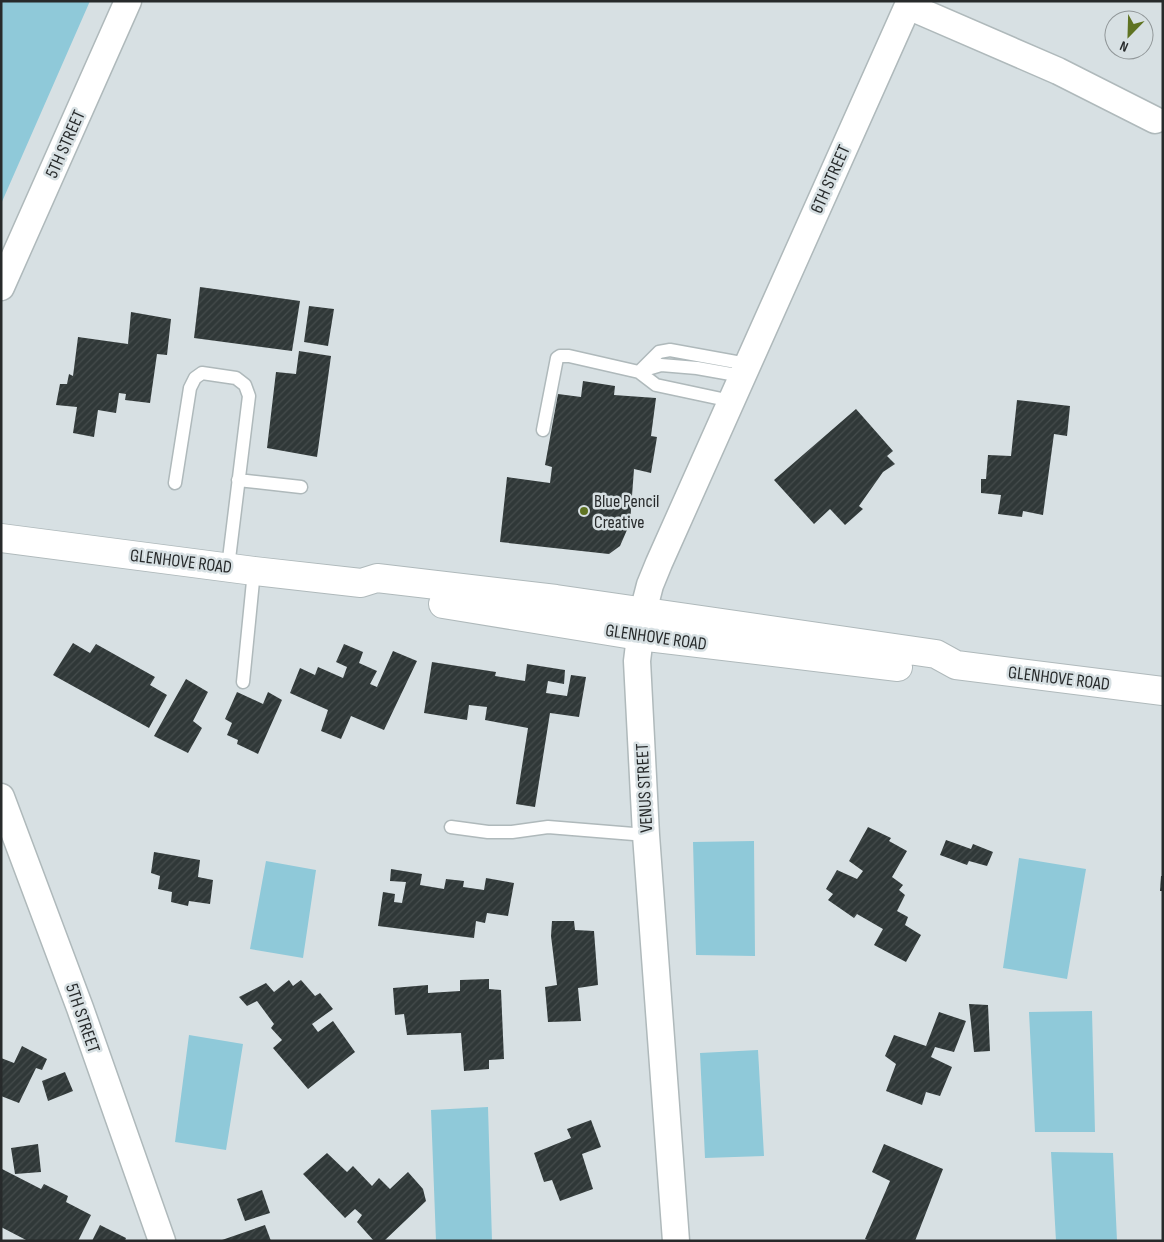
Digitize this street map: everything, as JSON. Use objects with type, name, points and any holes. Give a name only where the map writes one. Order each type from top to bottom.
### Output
[{"type":"main road","name":"GLENHOVE ROAD","points":[[1,538],[254,571],[361,582],[380,594],[641,624],[934,671],[956,665],[1163,691]]},
{"type":"street","name":"5TH STREET","points":[[1,286],[128,1]]},
{"type":"street","points":[[909,3],[1058,71],[1155,120]]},
{"type":"street","name":"6TH STREET","points":[[747,366],[909,3]]},
{"type":"street","name":"VENUS STREET","points":[[676,1241],[646,835],[637,661],[641,624],[650,585],[658,563],[747,366]]},
{"type":"street","name":"5TH STREET","points":[[1,797],[80,1008],[162,1241]]},
{"type":"lane","points":[[543,430],[558,358],[560,356],[569,356],[639,372],[656,385],[731,401]]},
{"type":"lane","points":[[639,372],[660,365],[697,368],[747,366]]},
{"type":"lane","points":[[174,483],[190,388],[195,378],[202,373],[236,378],[245,385],[249,396],[228,567]]},
{"type":"lane","points":[[238,480],[302,487]]},
{"type":"lane","points":[[242,682],[254,571]]},
{"type":"lane","points":[[451,827],[488,832],[512,832],[548,827],[646,835]]},
{"type":"shaded area","points":[[1,1],[90,1],[1,204]]},
{"type":"shaded area","points":[[754,841],[755,956],[696,955],[693,842]]},
{"type":"shaded area","points":[[1019,858],[1086,869],[1067,979],[1003,968]]},
{"type":"shaded area","points":[[266,861],[316,870],[303,958],[250,949]]},
{"type":"shaded area","points":[[1092,1011],[1095,1132],[1035,1132],[1029,1012]]},
{"type":"shaded area","points":[[189,1035],[243,1044],[226,1150],[175,1142]]},
{"type":"shaded area","points":[[758,1050],[764,1156],[705,1158],[700,1053]]},
{"type":"shaded area","points":[[488,1107],[492,1241],[436,1241],[431,1110]]},
{"type":"shaded area","points":[[1051,1152],[1113,1153],[1117,1241],[1056,1241]]},
{"type":"building","points":[[200,287],[300,301],[292,351],[194,338]]},
{"type":"building","points":[[309,306],[334,309],[328,346],[304,342]]},
{"type":"building","points":[[131,312],[171,319],[167,355],[157,354],[150,403],[125,400],[126,394],[119,393],[116,413],[98,410],[94,437],[73,433],[77,407],[56,405],[60,384],[67,384],[69,374],[73,376],[78,337],[128,344]]},
{"type":"building","points":[[299,351],[331,356],[317,457],[267,448],[276,372],[296,374]]},
{"type":"building","points":[[583,381],[615,386],[614,395],[656,398],[651,436],[657,437],[651,473],[634,469],[630,523],[620,546],[609,554],[500,542],[507,477],[550,483],[552,467],[545,465],[558,394],[581,397]]},
{"type":"building","points":[[1017,400],[1070,406],[1067,436],[1054,434],[1043,515],[1023,511],[1022,517],[998,514],[1001,495],[981,493],[981,479],[986,479],[988,455],[1011,456]]},
{"type":"building","points":[[856,409],[893,451],[887,456],[895,464],[883,472],[859,506],[863,509],[845,525],[830,509],[814,524],[774,480]]},
{"type":"building","points":[[73,643],[90,653],[96,644],[155,677],[150,685],[167,695],[149,728],[53,675]]},
{"type":"building","points":[[344,644],[363,652],[359,663],[377,671],[370,684],[377,687],[393,651],[417,661],[384,730],[351,716],[341,739],[321,731],[328,710],[290,693],[300,668],[315,675],[318,667],[343,678],[347,667],[336,662]]},
{"type":"building","points":[[432,662],[496,672],[495,676],[525,681],[527,664],[565,670],[564,684],[548,681],[546,693],[567,696],[571,675],[586,677],[579,717],[550,713],[535,807],[516,804],[528,728],[485,720],[487,707],[469,705],[467,720],[424,713]]},
{"type":"building","points":[[186,679],[208,692],[193,721],[202,728],[188,753],[154,736]]},
{"type":"building","points":[[237,692],[263,704],[268,692],[282,700],[258,754],[237,744],[238,740],[227,735],[232,723],[225,719]]},
{"type":"building","points":[[868,827],[891,838],[889,841],[907,851],[892,877],[903,885],[899,890],[905,895],[897,911],[908,917],[905,925],[921,935],[906,962],[874,945],[883,929],[857,914],[854,918],[828,900],[833,894],[826,889],[837,870],[857,879],[863,871],[849,861]]},
{"type":"building","points":[[946,840],[971,849],[973,844],[993,852],[987,866],[969,861],[967,865],[940,855]]},
{"type":"building","points":[[154,852],[200,860],[198,877],[213,880],[210,904],[189,901],[188,906],[171,902],[172,892],[158,889],[160,876],[151,873]]},
{"type":"building","points":[[391,869],[422,874],[420,885],[444,889],[446,879],[464,881],[463,887],[484,890],[486,878],[514,883],[508,916],[487,913],[485,923],[476,921],[474,938],[378,926],[383,892],[395,894],[394,902],[402,903],[406,882],[390,881]]},
{"type":"building","points":[[1161,876],[1163,876],[1163,891],[1160,891]]},
{"type":"building","points":[[552,921],[574,921],[575,930],[594,931],[598,985],[578,988],[581,1021],[548,1022],[545,987],[557,985],[551,936]]},
{"type":"building","points":[[489,979],[489,989],[501,990],[504,1059],[489,1060],[489,1069],[464,1071],[461,1033],[407,1035],[404,1014],[395,1015],[393,988],[428,985],[428,993],[460,991],[460,980]]},
{"type":"building","points":[[289,980],[293,986],[301,980],[315,996],[320,993],[333,1009],[312,1024],[318,1032],[333,1021],[355,1052],[308,1089],[273,1048],[282,1040],[271,1028],[274,1024],[257,1001],[247,1006],[239,997],[266,983],[274,992]]},
{"type":"building","points":[[969,1004],[988,1005],[990,1051],[974,1052]]},
{"type":"building","points":[[939,1012],[966,1021],[954,1052],[935,1047],[931,1057],[952,1067],[940,1096],[926,1092],[922,1105],[886,1091],[896,1064],[885,1056],[894,1035],[926,1046]]},
{"type":"building","points":[[22,1046],[47,1059],[42,1070],[36,1068],[19,1103],[1,1096],[1,1058],[14,1063]]},
{"type":"building","points":[[65,1072],[73,1091],[48,1101],[42,1081]]},
{"type":"building","points":[[591,1120],[601,1147],[582,1154],[593,1189],[560,1201],[552,1180],[544,1182],[534,1153],[571,1138],[567,1129]]},
{"type":"building","points":[[38,1144],[41,1172],[15,1174],[11,1148]]},
{"type":"building","points":[[884,1144],[943,1169],[915,1241],[870,1241],[865,1239],[890,1181],[872,1172]]},
{"type":"building","points":[[327,1153],[347,1172],[353,1166],[372,1186],[379,1178],[390,1189],[408,1172],[423,1189],[426,1201],[384,1241],[374,1241],[357,1222],[362,1215],[355,1209],[345,1218],[303,1174]]},
{"type":"building","points":[[2,1169],[41,1189],[44,1184],[68,1196],[66,1202],[91,1215],[78,1241],[28,1241],[1,1227]]},
{"type":"building","points":[[262,1190],[270,1213],[245,1221],[237,1199]]},
{"type":"building","points":[[100,1225],[126,1238],[125,1241],[92,1241]]},
{"type":"building","points":[[265,1225],[271,1241],[222,1241],[222,1240]]},
{"type":"place","name":"Blue Pencil Creative","points":[[584,511]]}]
